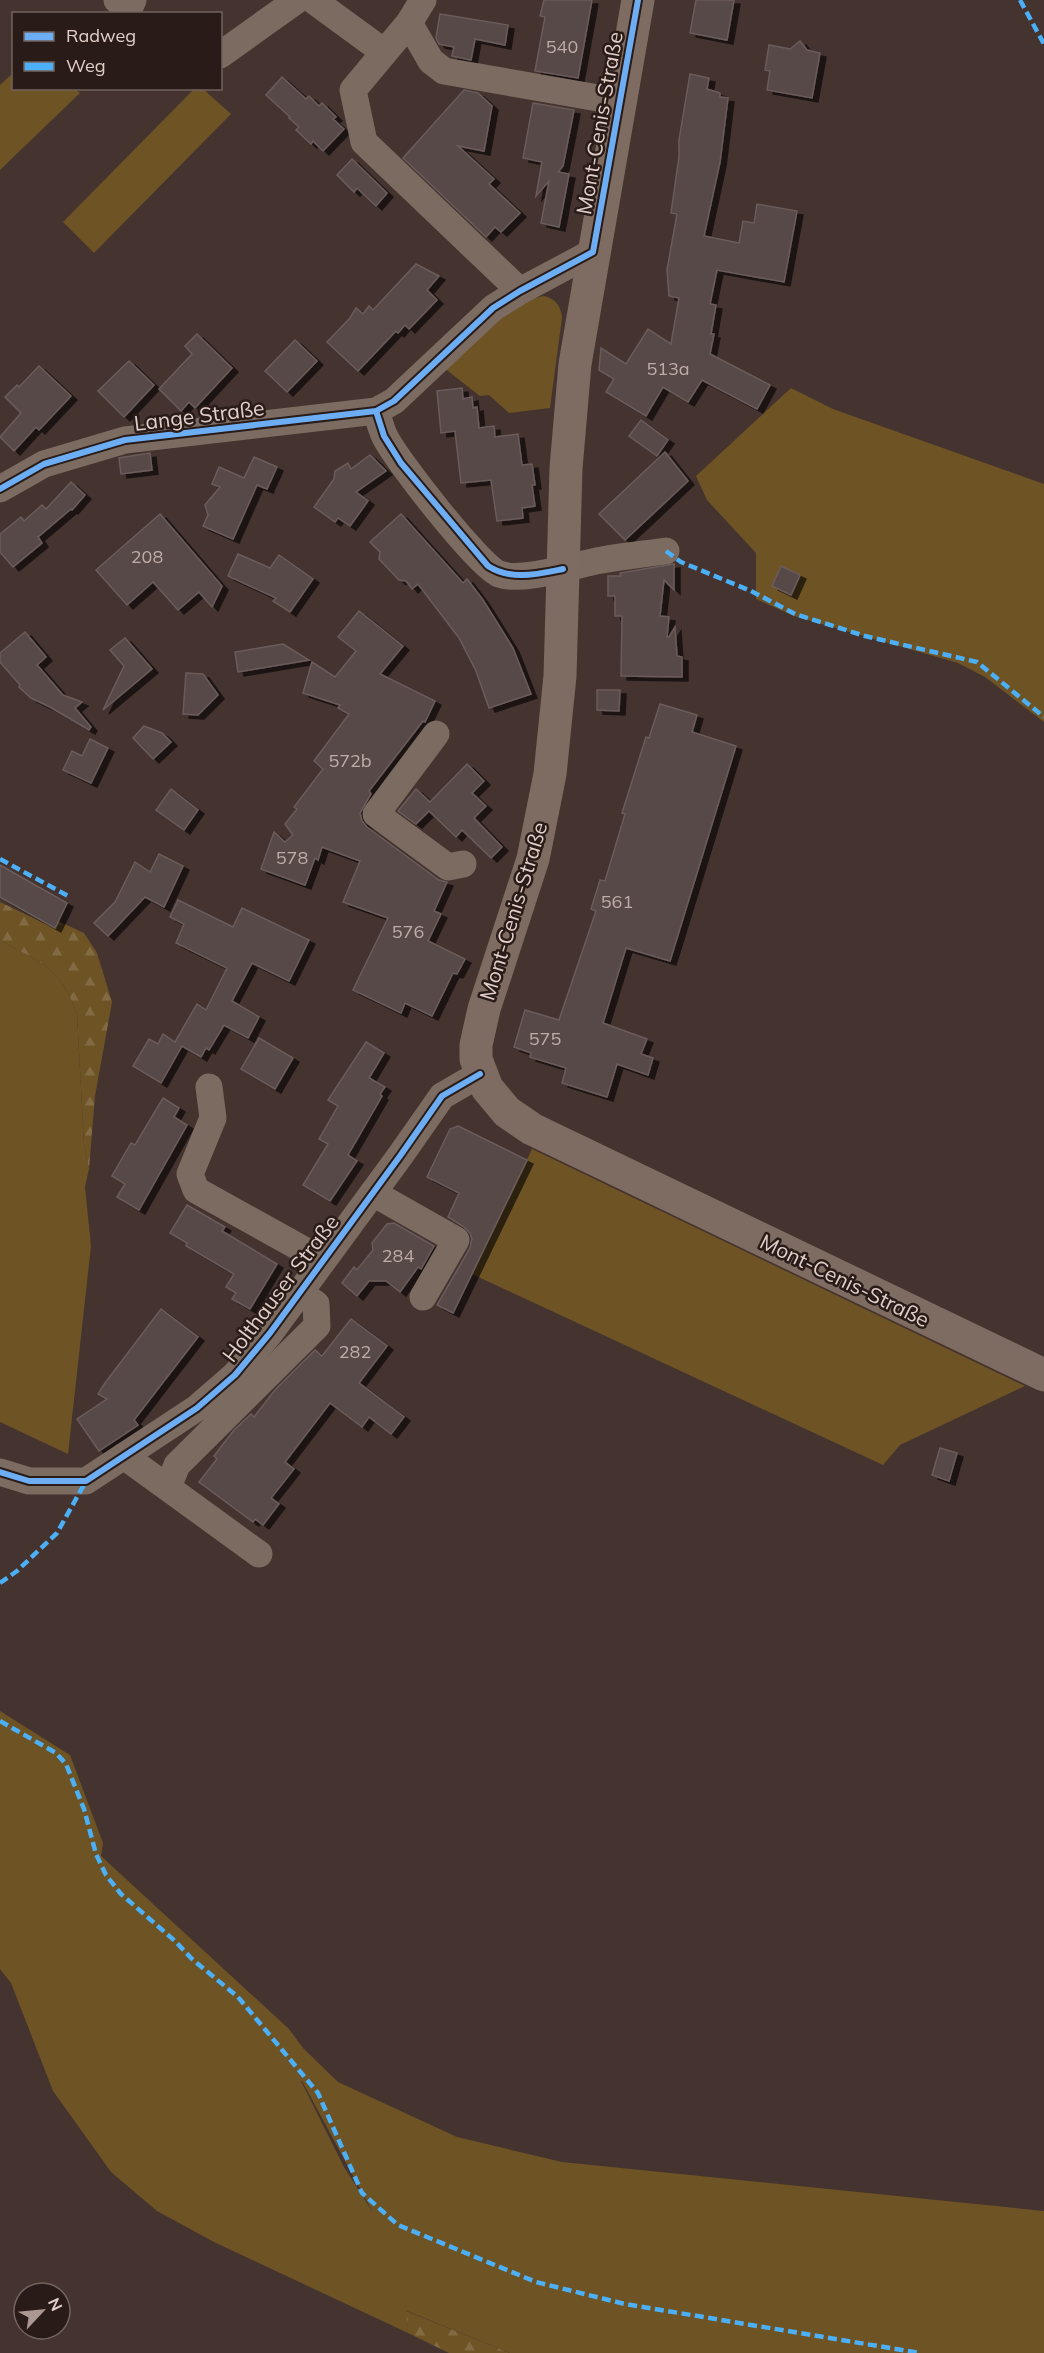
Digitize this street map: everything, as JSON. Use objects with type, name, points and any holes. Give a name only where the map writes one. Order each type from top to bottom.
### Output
[{"type":"main road","name":"Mont-Cenis-Straße","points":[[638,0],[574,364],[566,468],[560,676],[549,774],[533,859],[478,1028],[476,1059],[480,1074],[497,1101],[532,1129],[1044,1375]]},
{"type":"street","points":[[222,54],[297,0]]},
{"type":"street","points":[[313,0],[384,52]]},
{"type":"street","points":[[423,0],[408,23],[353,90],[363,142],[520,291]]},
{"type":"street","points":[[408,23],[431,61],[444,71],[621,102]]},
{"type":"street","name":"Lange Straße","points":[[0,489],[44,464],[125,440],[376,411],[394,401],[494,308],[520,291],[593,252]]},
{"type":"street","points":[[376,411],[384,436],[401,463],[479,558],[499,574],[514,576],[666,551]]},
{"type":"street","points":[[436,734],[376,814],[448,867],[463,864]]},
{"type":"street","name":"Holthauser Straße","points":[[0,1472],[29,1481],[86,1481],[197,1407],[229,1408],[235,1375],[373,1193],[442,1096],[480,1074]]},
{"type":"street","name":"Holthauser Straße","points":[[209,1087],[213,1118],[190,1174],[196,1190],[322,1260]]},
{"type":"street","points":[[373,1193],[456,1240],[423,1297]]},
{"type":"street","points":[[168,1487],[177,1465],[229,1408]]},
{"type":"street","points":[[124,1456],[259,1554]]},
{"type":"green space","points":[[12,74],[12,90],[76,90],[80,93],[0,170],[0,85]]},
{"type":"green space","points":[[193,90],[204,90],[231,114],[94,253],[63,222]]},
{"type":"green space","points":[[544,296],[557,304],[562,318],[550,408],[509,413],[489,395],[480,396],[444,368],[505,315],[532,299]]},
{"type":"green space","points":[[791,388],[833,409],[1044,484],[1044,722],[985,677],[958,663],[794,616],[756,599],[756,553],[707,500],[696,476]]},
{"type":"green space","points":[[0,902],[54,928],[58,921],[84,933],[97,953],[112,1002],[95,1096],[89,1169],[84,1144],[77,1014],[64,986],[48,968],[0,940]]},
{"type":"green space","points":[[0,940],[48,968],[64,986],[77,1014],[84,1144],[89,1169],[85,1187],[91,1246],[68,1454],[0,1422]]},
{"type":"green space","points":[[532,1149],[1025,1386],[900,1445],[883,1465],[472,1274]]},
{"type":"green space","points":[[0,1711],[70,1755],[103,1843],[101,1856],[289,2029],[303,2048],[338,2082],[457,2137],[562,2162],[1044,2211],[1044,2353],[510,2353],[407,2311],[408,2333],[214,2242],[157,2211],[111,2172],[53,2091],[11,1983],[0,1969]],"holes":[[[302,2081],[372,2211],[344,2167]]]},
{"type":"green space","points":[[406,2311],[510,2353],[449,2353],[408,2333]]},
{"type":"building","points":[[544,0],[592,0],[578,78],[535,71],[545,17],[540,16]]},
{"type":"building","points":[[696,0],[734,0],[727,40],[690,33]]},
{"type":"building","points":[[440,14],[508,25],[505,45],[475,39],[471,60],[452,56],[454,47],[439,44],[436,38]]},
{"type":"building","points":[[800,41],[807,50],[820,53],[812,98],[767,90],[770,71],[765,70],[769,45],[790,49]]},
{"type":"building","points":[[690,74],[709,78],[707,89],[720,93],[720,97],[728,98],[720,162],[704,236],[739,243],[743,221],[754,223],[757,204],[797,211],[784,282],[717,270],[710,304],[716,305],[710,354],[770,385],[757,409],[702,380],[688,402],[663,387],[646,416],[606,392],[614,379],[599,370],[601,348],[626,364],[648,329],[671,344],[679,298],[669,296],[667,270],[677,214],[671,213],[679,157],[679,140]]},
{"type":"building","points":[[282,77],[306,99],[309,96],[319,106],[322,103],[336,117],[333,119],[344,129],[323,151],[313,141],[311,144],[296,130],[299,127],[266,95]]},
{"type":"building","points":[[464,90],[478,93],[492,106],[484,151],[458,146],[494,179],[489,184],[520,213],[501,232],[495,227],[486,237],[403,158]]},
{"type":"building","points":[[533,103],[574,110],[563,166],[558,172],[569,174],[559,227],[541,223],[549,181],[536,196],[542,162],[523,158]]},
{"type":"building","points":[[352,159],[387,193],[376,206],[357,188],[354,192],[337,175]]},
{"type":"building","points":[[416,264],[439,276],[427,290],[437,300],[409,329],[405,325],[398,333],[396,331],[358,371],[327,342],[350,318],[356,308],[363,314],[369,306],[373,310]]},
{"type":"building","points":[[197,334],[232,368],[195,408],[189,402],[181,411],[159,389],[192,354],[185,346]]},
{"type":"building","points":[[295,340],[317,361],[287,392],[265,371]]},
{"type":"building","points":[[129,361],[154,385],[124,417],[98,391]]},
{"type":"building","points":[[39,366],[71,396],[39,430],[36,427],[14,451],[0,437],[21,413],[5,397],[17,385],[19,387]]},
{"type":"building","points":[[462,388],[463,399],[472,397],[473,408],[477,407],[479,428],[494,426],[495,437],[518,434],[522,465],[532,464],[535,485],[532,485],[535,506],[522,508],[523,518],[497,521],[491,480],[461,483],[455,431],[441,433],[437,391]]},
{"type":"building","points":[[641,420],[668,440],[657,456],[629,436]]},
{"type":"building","points":[[665,452],[688,481],[625,540],[599,514]]},
{"type":"building","points":[[150,453],[152,470],[121,474],[119,458]]},
{"type":"building","points":[[370,455],[386,471],[356,492],[368,501],[350,526],[338,518],[335,522],[314,507],[334,479],[335,471],[348,463],[351,469]]},
{"type":"building","points":[[254,457],[277,467],[267,489],[257,485],[233,539],[203,526],[208,515],[205,505],[220,487],[212,484],[219,467],[244,478]]},
{"type":"building","points":[[71,482],[85,495],[72,510],[38,537],[42,543],[13,567],[0,552],[0,534],[21,517],[24,521],[42,505],[46,509]]},
{"type":"building","points":[[160,514],[222,586],[212,607],[199,592],[178,610],[153,582],[127,605],[96,570]]},
{"type":"building","points":[[401,514],[463,583],[467,579],[483,600],[513,648],[531,694],[489,708],[476,671],[459,638],[418,584],[412,589],[406,581],[399,580],[379,559],[380,552],[370,542]]},
{"type":"building","points":[[238,554],[270,568],[279,555],[313,579],[290,612],[273,601],[276,598],[228,576]]},
{"type":"building","points":[[674,564],[674,590],[664,580],[660,616],[669,617],[667,637],[675,627],[677,656],[682,657],[682,677],[621,676],[622,616],[615,616],[615,596],[608,596],[608,576],[621,576],[620,573]]},
{"type":"building","points":[[781,566],[800,575],[791,595],[772,586]]},
{"type":"building","points":[[359,611],[403,646],[380,674],[435,701],[425,722],[423,721],[369,791],[371,794],[360,813],[367,827],[439,880],[447,882],[434,911],[441,914],[428,941],[465,959],[457,974],[453,973],[432,1016],[405,1003],[401,1013],[353,990],[388,918],[343,902],[360,861],[322,847],[318,860],[315,858],[305,885],[261,869],[274,832],[285,842],[293,835],[285,824],[297,809],[294,807],[323,769],[314,761],[349,714],[338,708],[340,705],[303,693],[312,662],[335,677],[356,651],[338,637]]},
{"type":"building","points":[[25,632],[46,657],[37,665],[63,695],[82,702],[75,708],[91,727],[89,730],[31,698],[19,687],[20,685],[0,662],[0,653]]},
{"type":"building","points":[[125,638],[152,669],[103,710],[124,666],[110,650]]},
{"type":"building","points":[[283,644],[309,660],[238,672],[235,652]]},
{"type":"building","points":[[186,673],[203,674],[218,695],[198,715],[183,714]]},
{"type":"building","points":[[597,690],[620,690],[619,711],[597,710]]},
{"type":"building","points":[[660,704],[697,715],[692,732],[736,746],[670,961],[626,948],[603,1023],[647,1039],[641,1054],[653,1058],[648,1075],[617,1064],[607,1097],[562,1083],[566,1068],[530,1057],[531,1053],[514,1047],[525,1010],[559,1020],[596,911],[591,909],[600,880],[605,881],[625,814],[622,813],[646,737],[649,738]]},
{"type":"building","points":[[144,726],[162,733],[171,742],[153,759],[133,738]]},
{"type":"building","points":[[90,739],[108,748],[91,783],[63,770],[72,751],[82,756]]},
{"type":"building","points":[[467,764],[484,781],[472,793],[486,806],[474,818],[502,847],[491,858],[462,830],[456,837],[429,811],[416,824],[398,811],[416,789],[430,802]]},
{"type":"building","points":[[171,789],[198,810],[184,830],[156,810]]},
{"type":"building","points":[[159,854],[183,866],[164,907],[145,897],[108,936],[94,923],[115,902],[135,862],[150,872]]},
{"type":"building","points":[[0,865],[67,903],[55,928],[0,897]]},
{"type":"building","points":[[178,900],[233,927],[242,908],[309,940],[289,981],[252,963],[232,1001],[259,1017],[248,1038],[224,1025],[209,1050],[206,1048],[201,1057],[182,1046],[161,1083],[133,1066],[149,1039],[158,1044],[163,1034],[175,1042],[197,1004],[206,1010],[227,968],[176,943],[184,924],[170,917]]},
{"type":"building","points":[[259,1038],[293,1058],[275,1089],[241,1069]]},
{"type":"building","points":[[366,1042],[384,1053],[369,1078],[385,1087],[348,1155],[357,1161],[330,1201],[303,1185],[328,1144],[319,1139],[338,1106],[328,1100]]},
{"type":"building","points":[[163,1098],[179,1108],[174,1117],[187,1125],[139,1210],[117,1197],[125,1184],[112,1176],[131,1143],[135,1145]]},
{"type":"building","points":[[458,1126],[527,1160],[453,1313],[437,1305],[470,1248],[472,1239],[464,1227],[448,1217],[459,1193],[427,1177],[450,1129]]},
{"type":"building","points":[[187,1205],[225,1227],[222,1231],[277,1264],[250,1309],[232,1299],[236,1293],[226,1287],[234,1274],[186,1246],[187,1243],[170,1233]]},
{"type":"building","points":[[394,1223],[434,1246],[421,1269],[418,1267],[400,1292],[386,1281],[369,1281],[357,1296],[342,1283],[354,1267],[357,1270],[373,1250],[372,1243],[387,1224]]},
{"type":"building","points":[[161,1309],[198,1337],[134,1420],[138,1425],[99,1451],[77,1419],[107,1399],[98,1394]]},
{"type":"building","points":[[351,1319],[387,1346],[359,1383],[404,1417],[391,1434],[369,1417],[362,1427],[330,1403],[285,1462],[294,1469],[271,1498],[279,1504],[263,1525],[255,1519],[253,1522],[199,1482],[217,1459],[214,1456],[234,1430],[251,1414],[254,1417],[275,1390],[315,1350],[322,1356]]},
{"type":"building","points":[[940,1448],[957,1453],[949,1481],[932,1475]]},
{"type":"marked path","points":[[1020,0],[1044,44]]},
{"type":"marked path","points":[[666,551],[681,562],[751,591],[795,614],[865,636],[977,662],[1044,717]]},
{"type":"marked path","points":[[0,859],[70,897]]},
{"type":"marked path","points":[[0,1583],[17,1571],[57,1533],[86,1481]]},
{"type":"marked path","points":[[0,1721],[56,1753],[66,1764],[84,1809],[96,1854],[106,1875],[121,1894],[192,1959],[238,1997],[318,2093],[362,2193],[398,2225],[536,2282],[625,2304],[920,2353]]},
{"type":"cycle path","points":[[0,489],[44,464],[125,440],[376,411],[394,401],[493,308],[593,252],[638,0]]},
{"type":"cycle path","points":[[376,411],[384,436],[401,463],[488,566],[497,571],[515,575],[563,569]]},
{"type":"cycle path","points":[[0,1472],[29,1481],[86,1481],[197,1408],[235,1375],[270,1333],[442,1096],[480,1074]]}]
